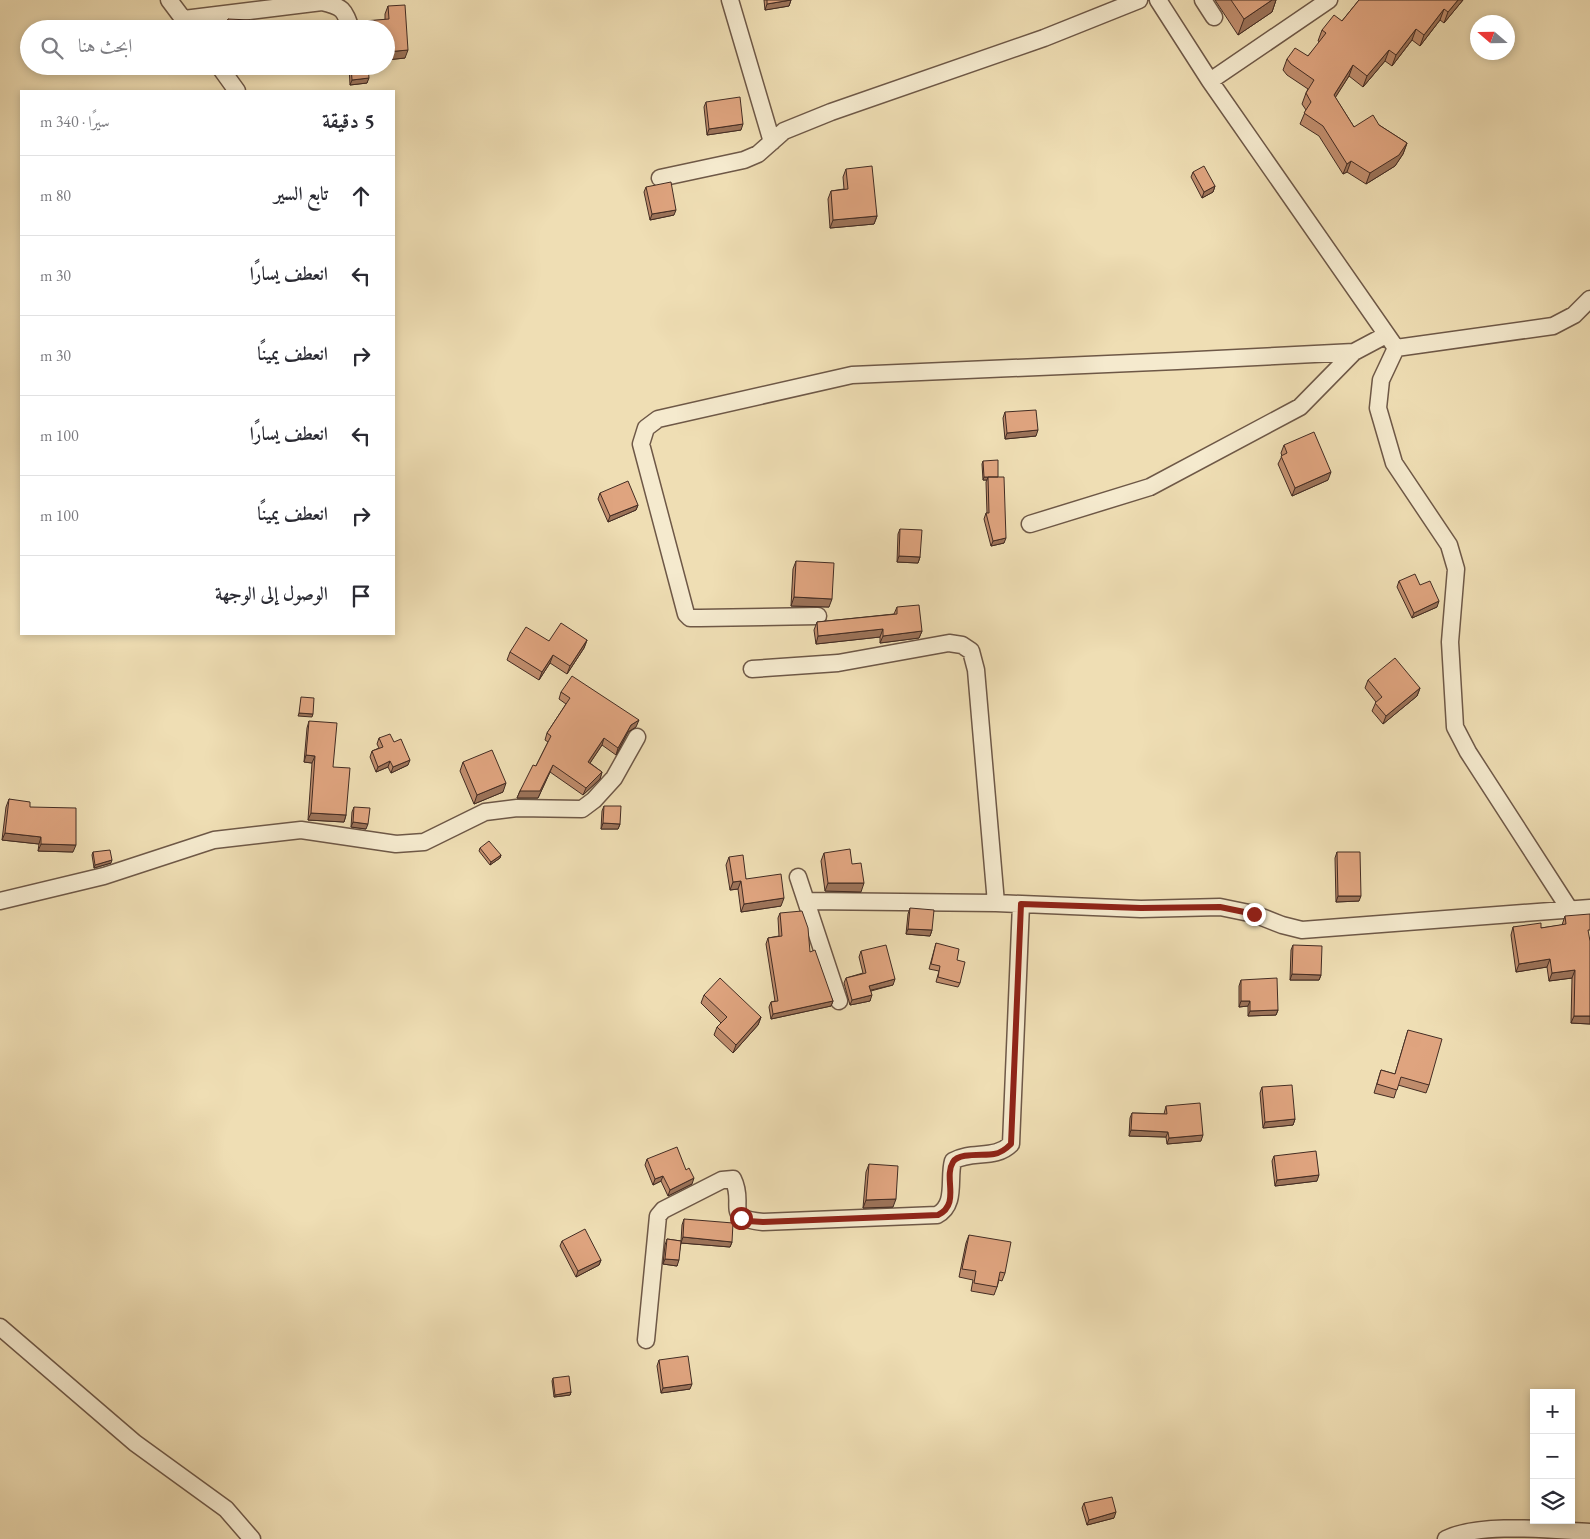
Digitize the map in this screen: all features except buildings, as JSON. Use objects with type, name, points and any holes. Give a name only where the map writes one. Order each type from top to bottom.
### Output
[{"type":"street","points":[[169,0],[184,20]]},
{"type":"street","points":[[730,0],[772,142]]},
{"type":"street","points":[[660,178],[744,160],[758,154],[784,131],[830,112],[1044,38],[1139,0]]},
{"type":"street","points":[[1158,0],[1210,81],[1391,341],[1381,380],[1378,408],[1394,463],[1449,545],[1456,569],[1450,642],[1454,727],[1468,752],[1570,910]]},
{"type":"street","points":[[1203,0],[1214,17]]},
{"type":"street","points":[[1210,81],[1329,0]]},
{"type":"street","points":[[212,20],[322,2],[336,5],[344,10],[348,20]]},
{"type":"street","points":[[225,75],[236,90]]},
{"type":"street","points":[[818,616],[690,618],[686,614],[641,444],[646,428],[658,419],[852,375],[1354,352],[1391,341],[1553,326],[1574,315],[1590,299]]},
{"type":"street","points":[[1030,524],[1150,487],[1267,425],[1300,407],[1354,352]]},
{"type":"street","points":[[752,669],[838,663],[949,643],[962,645],[971,651],[976,670],[996,904]]},
{"type":"street","points":[[0,899],[104,876],[214,840],[301,830],[396,844],[424,842],[485,812],[517,808],[582,809],[594,800],[614,778],[637,738]]},
{"type":"street","points":[[798,877],[839,1002]]},
{"type":"street","points":[[806,901],[1141,908],[1220,907],[1254,914],[1282,925],[1302,930],[1590,908]]},
{"type":"street","points":[[646,1340],[658,1216],[663,1210],[722,1180],[733,1178],[737,1191],[738,1214],[741,1218],[748,1221],[938,1215],[947,1208],[950,1201],[951,1168],[954,1161],[960,1156],[995,1154],[1005,1150],[1011,1144],[1021,904]]},
{"type":"street","points":[[0,1327],[135,1442],[226,1509],[252,1539]]},
{"type":"street","points":[[1446,1539],[1456,1534],[1486,1529],[1590,1532]]},
{"type":"route","points":[[741,1218],[748,1221],[763,1222],[938,1215],[947,1208],[950,1201],[951,1168],[954,1161],[960,1156],[995,1154],[1005,1150],[1011,1144],[1021,904],[1141,908],[1220,907],[1254,914]]}]
